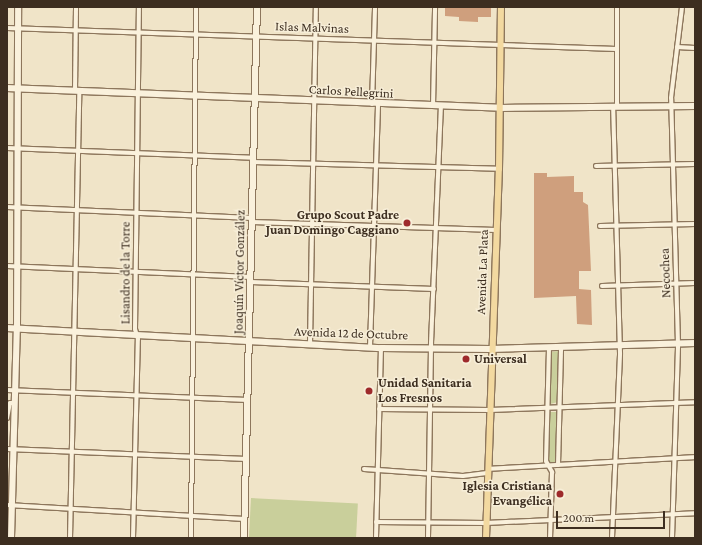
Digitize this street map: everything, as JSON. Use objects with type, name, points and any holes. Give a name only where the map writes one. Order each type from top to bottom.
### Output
[{"type":"main road","name":"Avenida La Plata","points":[[486,538],[491,349],[501,108],[501,7]]},
{"type":"street","points":[[11,538],[10,448],[15,403],[17,329],[18,7]]},
{"type":"street","points":[[70,538],[76,331],[76,7]]},
{"type":"street","name":"Lisandro de la Torre","points":[[133,538],[136,394],[136,154],[139,7]]},
{"type":"street","points":[[190,538],[195,274],[196,7]]},
{"type":"street","name":"Joaquín Víctor González","points":[[244,538],[251,340],[253,160],[257,7]]},
{"type":"street","points":[[310,344],[316,7]]},
{"type":"street","points":[[370,347],[376,165],[374,40],[375,7]]},
{"type":"street","points":[[433,106],[435,7]]},
{"type":"street","points":[[612,538],[620,346],[614,166],[617,7]]},
{"type":"street","name":"Necochea","points":[[672,538],[678,344],[672,106],[682,7]]},
{"type":"street","name":"Islas Malvinas","points":[[7,28],[138,35],[316,37],[617,49]]},
{"type":"street","points":[[677,48],[695,48]]},
{"type":"street","name":"Carlos Pellegrini","points":[[7,88],[441,107],[501,108],[695,106]]},
{"type":"street","points":[[428,538],[432,348],[441,107]]},
{"type":"street","points":[[7,148],[195,156],[313,164],[499,169]]},
{"type":"street","points":[[596,166],[695,164]]},
{"type":"street","points":[[7,207],[195,214],[252,220],[374,227],[496,230]]},
{"type":"street","points":[[600,226],[695,224]]},
{"type":"street","points":[[7,266],[195,274],[311,285],[434,289]]},
{"type":"street","points":[[602,286],[695,283]]},
{"type":"street","name":"Avenida 12 de Octubre","points":[[7,328],[381,348],[491,349],[695,343]]},
{"type":"street","points":[[558,465],[561,347]]},
{"type":"street","points":[[376,538],[381,348]]},
{"type":"street","points":[[549,348],[546,461],[552,472],[550,538]]},
{"type":"street","points":[[7,390],[136,394],[248,400]]},
{"type":"street","points":[[379,409],[490,410],[695,402]]},
{"type":"street","points":[[7,418],[10,403],[15,403]]},
{"type":"street","points":[[10,448],[247,459]]},
{"type":"street","points":[[364,469],[430,471],[463,476],[487,472],[558,465],[695,457]]},
{"type":"street","points":[[10,505],[133,514],[245,519]]},
{"type":"street","points":[[376,522],[486,523],[695,513]]},
{"type":"green space","points":[[558,351],[558,402],[550,404],[552,352]]},
{"type":"green space","points":[[550,412],[557,412],[556,462],[548,464]]},
{"type":"green space","points":[[251,498],[358,504],[356,538],[249,538]]},
{"type":"building","points":[[445,7],[491,7],[491,17],[478,17],[478,22],[459,21],[459,17],[445,16]]},
{"type":"building","points":[[534,173],[547,173],[547,177],[574,176],[574,192],[583,192],[583,202],[588,205],[591,271],[579,271],[579,289],[591,290],[592,325],[577,324],[576,296],[534,298]]},
{"type":"place","name":"Grupo Scout Padre Juan Domingo Caggiano","points":[[407,223]]},
{"type":"place","name":"Universal","points":[[466,359]]},
{"type":"place","name":"Unidad Sanitaria Los Fresnos","points":[[369,391]]},
{"type":"place","name":"Iglesia Cristiana Evangélica","points":[[560,494]]}]
